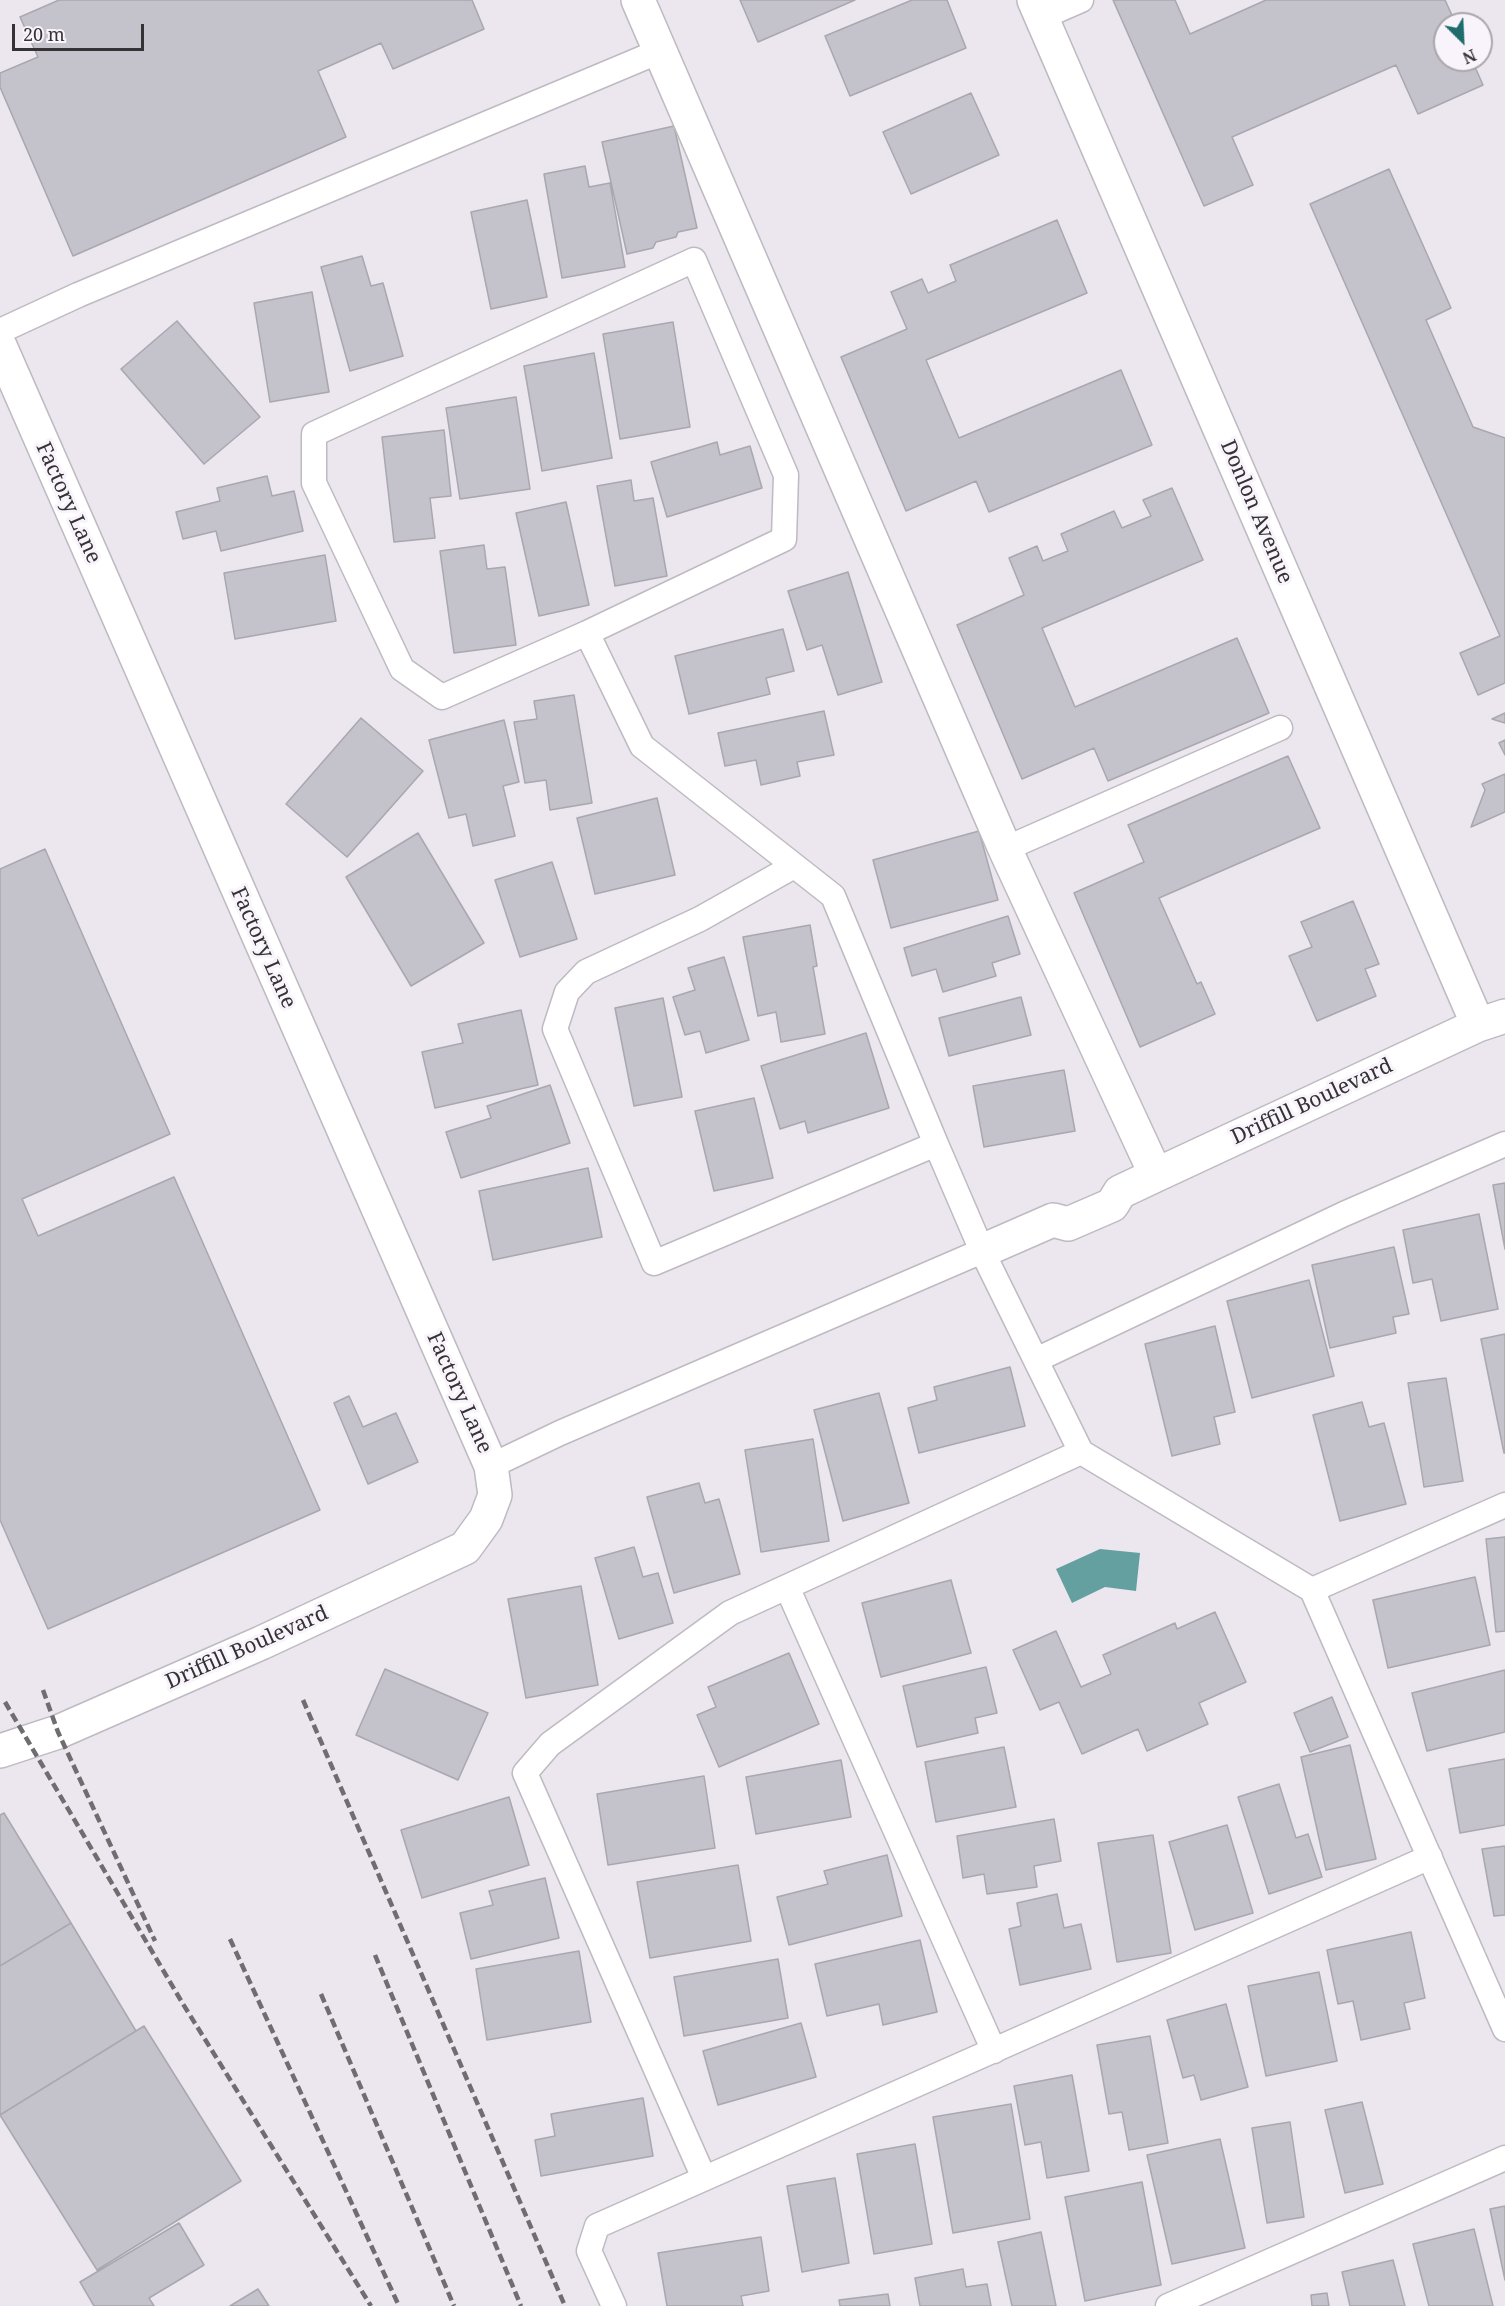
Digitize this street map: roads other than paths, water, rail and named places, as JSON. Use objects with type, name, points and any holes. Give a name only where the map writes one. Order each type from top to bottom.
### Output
[{"type":"street","points":[[638,0],[1005,849],[1156,1174]]},
{"type":"street","name":"Donlon Avenue","points":[[1038,9],[1492,1020]]},
{"type":"street","name":"Factory Lane","points":[[0,344],[491,1466],[495,1495],[486,1519],[465,1548]]},
{"type":"street","name":"Driffill Boulevard","points":[[982,1251],[1053,1220],[1058,1209],[1105,1188],[1120,1192],[1492,1020]]},
{"type":"street","name":"Driffill Boulevard","points":[[14,1747],[58,1732],[261,1643],[465,1548]]},
{"type":"lane","points":[[1038,9],[1081,0]]},
{"type":"lane","points":[[0,344],[100,286],[660,51]]},
{"type":"lane","points":[[694,260],[786,475],[784,539],[586,633],[442,696],[402,669],[314,483],[314,434],[694,260]]},
{"type":"lane","points":[[586,633],[642,746],[833,896],[982,1251],[1081,1452],[1312,1590],[1505,2029]]},
{"type":"lane","points":[[1005,849],[1280,728]]},
{"type":"lane","points":[[794,866],[700,919],[586,972],[567,992],[555,1029],[654,1263],[936,1144]]},
{"type":"lane","points":[[1035,1360],[1344,1214],[1505,1144]]},
{"type":"lane","points":[[491,1466],[560,1433],[982,1251]]},
{"type":"lane","points":[[704,2178],[525,1773],[550,1744],[730,1613],[1081,1452]]},
{"type":"lane","points":[[1312,1590],[1505,1505]]},
{"type":"lane","points":[[788,1587],[994,2051]]},
{"type":"lane","points":[[614,2306],[590,2251],[597,2226],[1430,1857]]},
{"type":"lane","points":[[1168,2306],[1505,2158]]},
{"type":"water","points":[[1100,1549],[1140,1553],[1136,1591],[1105,1587],[1072,1603],[1056,1569]]},
{"type":"railway","points":[[43,1690],[58,1732],[155,1941]]},
{"type":"railway","points":[[303,1700],[565,2306]]},
{"type":"railway","points":[[5,1702],[183,2004],[371,2306]]},
{"type":"railway","points":[[230,1939],[399,2306]]},
{"type":"railway","points":[[375,1955],[521,2306]]},
{"type":"railway","points":[[321,1994],[454,2306]]}]
